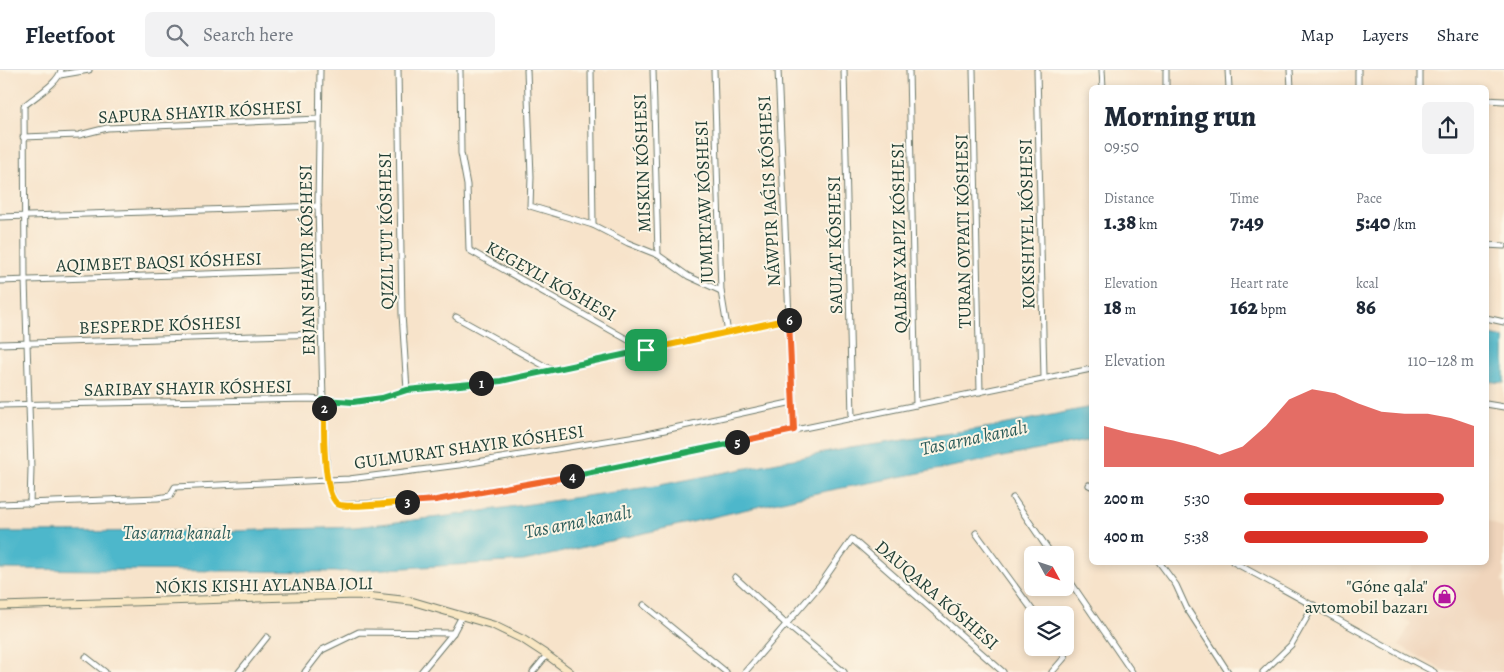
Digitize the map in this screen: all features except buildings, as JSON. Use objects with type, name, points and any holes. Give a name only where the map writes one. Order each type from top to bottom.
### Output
[{"type":"main road","points":[[0,606],[357,595],[411,601],[493,625],[524,640],[570,672]]},
{"type":"street","points":[[30,504],[31,468],[24,216],[24,106],[52,84],[61,73],[88,70]]},
{"type":"street","points":[[320,70],[318,206],[323,400],[327,479],[332,498],[339,505],[436,500],[547,481],[1089,369]]},
{"type":"street","points":[[398,70],[402,314],[407,390]]},
{"type":"street","name":"KEGEYLI KÓSHESI","points":[[460,70],[461,153],[467,184],[469,250],[646,350]]},
{"type":"street","points":[[527,70],[531,177],[530,206],[593,225],[628,244],[658,255],[688,276],[721,291]]},
{"type":"street","points":[[591,70],[593,225]]},
{"type":"street","name":"MISKIN KÓSHESI","points":[[653,70],[658,255]]},
{"type":"street","points":[[714,70],[721,291],[728,333]]},
{"type":"street","points":[[778,70],[794,430]]},
{"type":"street","name":"SAULAT KÓSHESI","points":[[844,70],[852,418]]},
{"type":"street","points":[[909,70],[916,405]]},
{"type":"street","points":[[973,70],[980,392]]},
{"type":"street","name":"KOKSHIYEL KÓSHESI","points":[[1037,70],[1044,378]]},
{"type":"street","points":[[1102,70],[1103,85]]},
{"type":"street","points":[[1166,70],[1166,85]]},
{"type":"street","points":[[1228,70],[1229,85]]},
{"type":"street","points":[[1290,70],[1291,85]]},
{"type":"street","points":[[1358,70],[1358,85]]},
{"type":"street","points":[[1420,70],[1420,85]]},
{"type":"street","points":[[1489,100],[1504,101]]},
{"type":"street","points":[[24,137],[79,135],[107,128],[319,120]]},
{"type":"street","points":[[0,217],[318,206]]},
{"type":"street","points":[[1489,245],[1504,246]]},
{"type":"street","points":[[0,281],[320,270]]},
{"type":"street","points":[[456,317],[552,370]]},
{"type":"street","points":[[0,405],[323,400],[353,402],[382,398],[407,390],[501,381],[789,319]]},
{"type":"street","points":[[1489,319],[1504,322]]},
{"type":"street","name":"BESPERDE KÓSHESI","points":[[0,344],[321,334]]},
{"type":"street","points":[[0,504],[158,498],[170,496],[175,487],[349,479],[512,457],[642,435],[792,402]]},
{"type":"street","points":[[1489,404],[1504,407]]},
{"type":"street","points":[[1013,498],[1046,546]]},
{"type":"street","points":[[976,533],[1029,606]]},
{"type":"street","name":"DAUQARA KÓSHESI","points":[[786,624],[820,585],[852,539],[1003,672]]},
{"type":"street","points":[[1161,565],[1176,585],[1186,607],[1228,672]]},
{"type":"street","points":[[1240,565],[1434,672]]},
{"type":"street","points":[[735,576],[786,624],[844,672]]},
{"type":"street","points":[[1074,587],[1132,672]]},
{"type":"street","points":[[644,605],[726,672]]},
{"type":"street","points":[[1263,672],[1291,645],[1314,605]]},
{"type":"street","points":[[421,672],[453,633],[462,616]]},
{"type":"street","points":[[745,672],[786,624]]},
{"type":"street","points":[[305,672],[322,650],[359,632],[453,633]]},
{"type":"street","points":[[239,672],[267,637]]},
{"type":"street","points":[[533,672],[547,655]]},
{"type":"street","points":[[1052,672],[1064,656]]},
{"type":"street","points":[[86,657],[105,672]]},
{"type":"shaded area","name":"\"Góne qala\" avtomobil bazarı","points":[[1489,521],[1504,529],[1504,575],[1501,581],[1504,584],[1504,672],[1447,672],[1399,645],[1411,623],[1388,610],[1413,565],[1489,565]]},
{"type":"water","points":[[1489,335],[1504,338],[1504,383],[1489,381]]},
{"type":"water","name":"Tas arna kanalı","points":[[1089,407],[1089,440],[821,492],[524,561],[335,572],[0,569],[0,532],[229,531],[355,527],[448,516],[655,486],[850,448],[998,426]]},
{"type":"place","name":"\"Góne qala\" avtomobil bazarı","points":[[1444,596]]},
{"type":"route","points":[[789,319],[794,430],[624,466],[436,500],[339,505],[332,498],[327,479],[323,400],[353,402],[382,398],[407,390],[501,381],[646,350],[789,319]]}]
